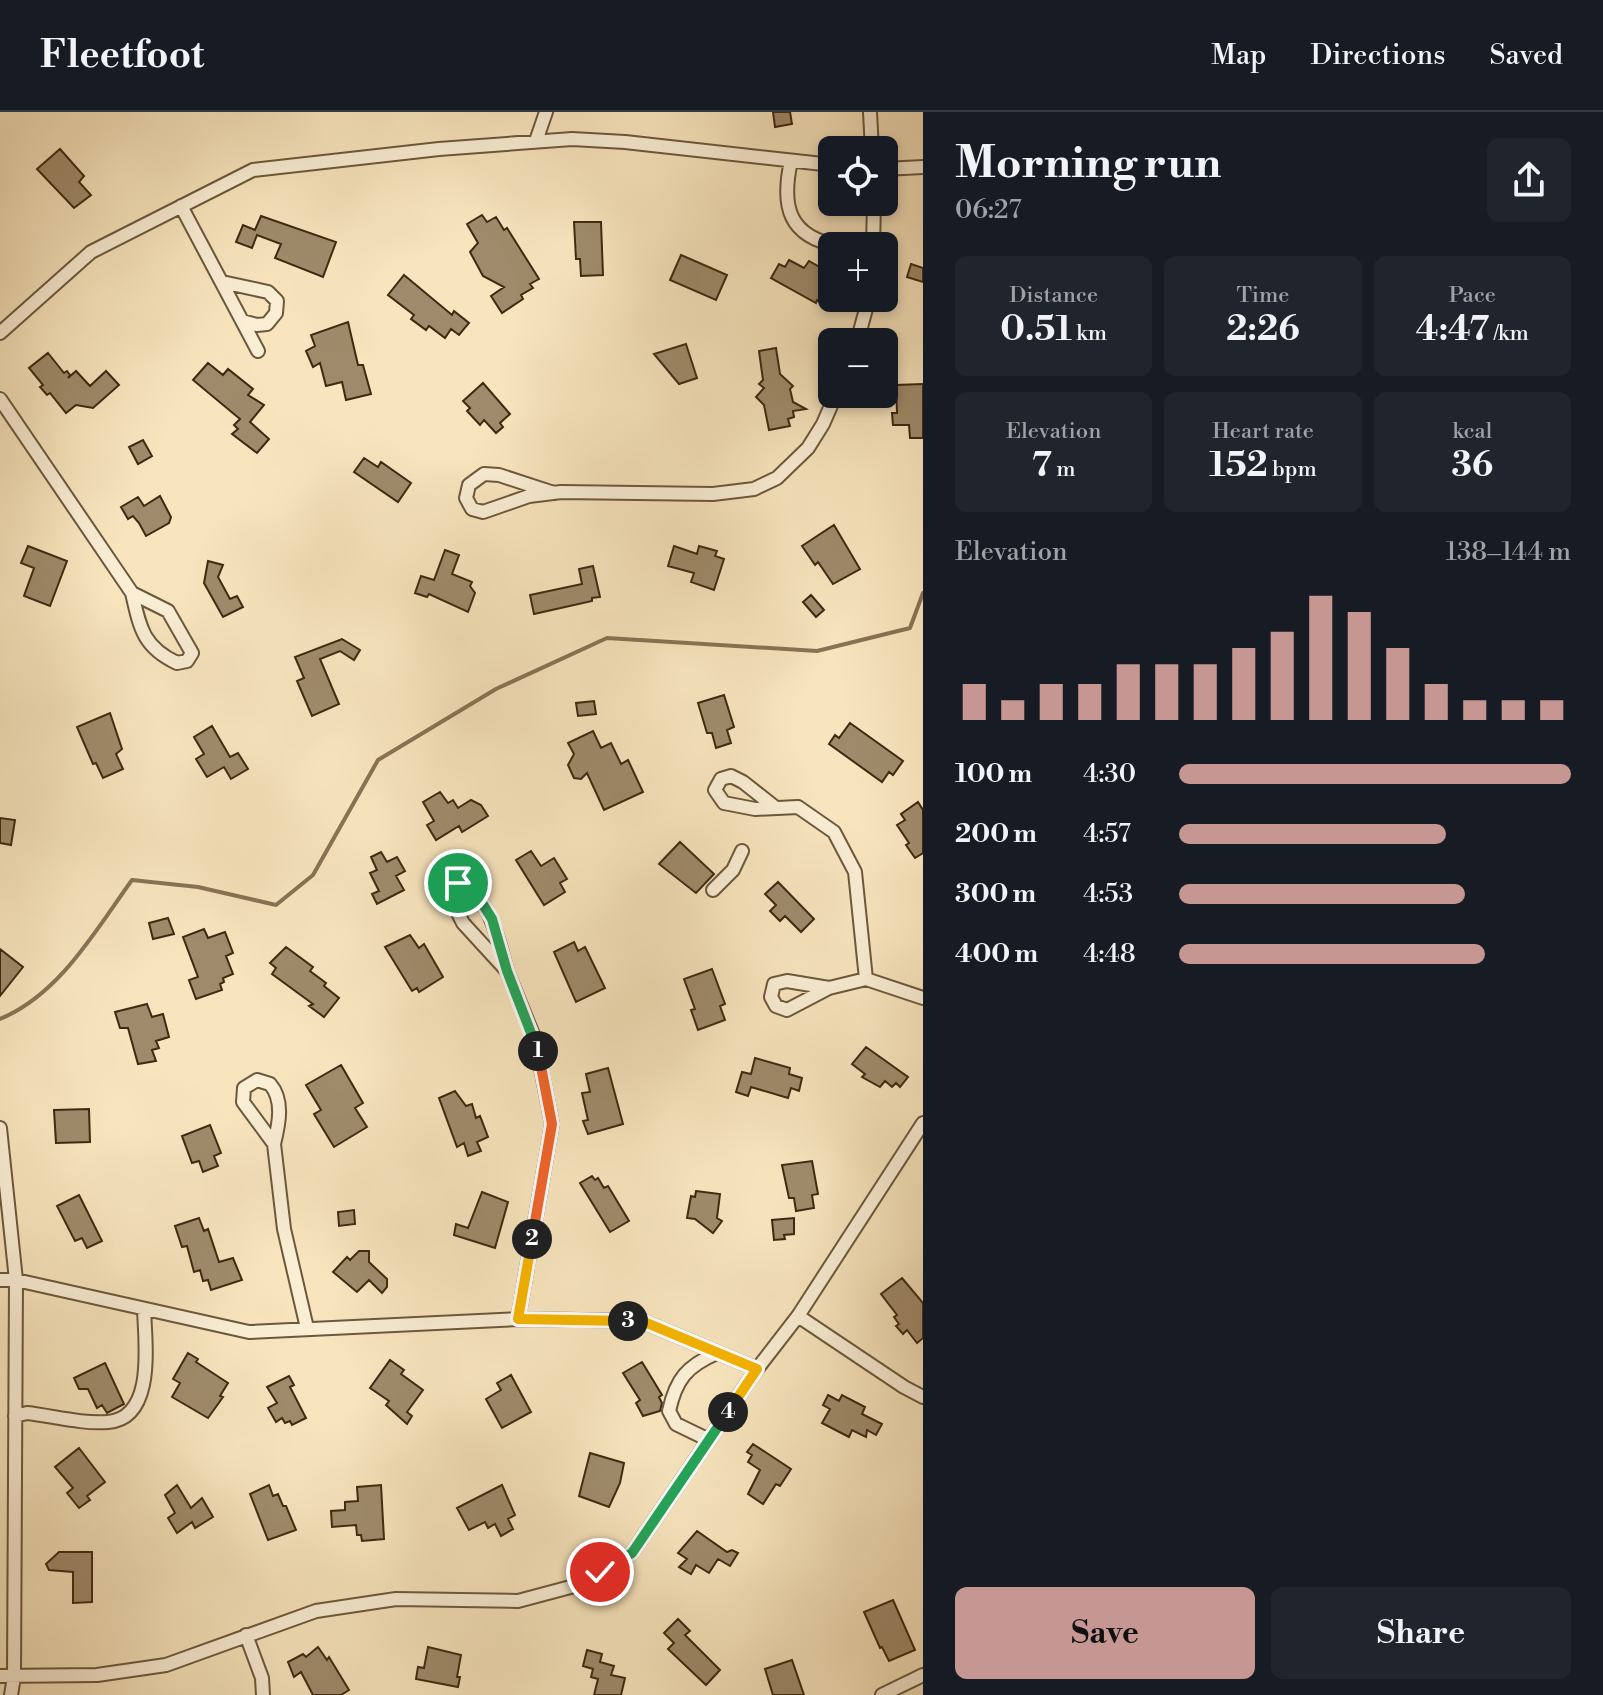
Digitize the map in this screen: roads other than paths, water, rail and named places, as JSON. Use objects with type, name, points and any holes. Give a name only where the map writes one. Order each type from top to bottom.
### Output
[{"type":"street","points":[[536,141],[546,112]]},
{"type":"street","points":[[870,112],[871,136]]},
{"type":"street","points":[[0,333],[91,252],[253,170],[536,141],[607,140],[818,164]]},
{"type":"street","points":[[791,161],[785,198],[789,211],[804,233],[818,241]]},
{"type":"street","points":[[898,168],[923,167]]},
{"type":"street","points":[[181,206],[258,351]]},
{"type":"street","points":[[222,282],[268,292],[277,301],[276,313],[267,324],[242,321]]},
{"type":"street","points":[[0,399],[132,593],[141,630],[159,655],[177,663],[187,661],[192,653],[168,611],[132,593]]},
{"type":"street","points":[[554,493],[487,474],[473,480],[466,498],[472,509],[483,512],[513,501],[554,493],[713,494],[754,489],[777,478],[808,448],[830,408]]},
{"type":"street","points":[[776,808],[798,807],[834,832],[855,872],[866,979]]},
{"type":"street","points":[[713,890],[733,870],[742,851]]},
{"type":"street","points":[[507,971],[463,923],[449,895],[458,883],[474,890],[492,919],[507,971],[536,1042],[552,1124],[518,1319]]},
{"type":"street","points":[[829,988],[866,979],[923,998]]},
{"type":"street","points":[[274,1144],[243,1102],[244,1088],[257,1080],[270,1084],[278,1097],[278,1129],[274,1144],[284,1229],[307,1328]]},
{"type":"street","points":[[0,1676],[97,1675],[166,1665],[316,1611],[374,1602],[396,1599],[518,1601],[578,1585],[632,1553],[757,1369],[798,1316],[923,1123]]},
{"type":"street","points":[[0,1128],[16,1280],[14,1677],[11,1695]]},
{"type":"street","points":[[0,1280],[16,1280],[249,1332],[518,1319],[642,1321],[757,1369]]},
{"type":"street","points":[[15,1416],[27,1413],[99,1422],[113,1421],[129,1414],[138,1402],[143,1387],[144,1309]]},
{"type":"street","points":[[798,1316],[923,1397]]},
{"type":"street","points":[[709,1440],[676,1424],[669,1411],[681,1378],[704,1359],[717,1353]]},
{"type":"street","points":[[246,1635],[262,1678],[263,1695]]},
{"type":"street","points":[[882,1695],[923,1675]]},
{"type":"waterway","points":[[0,1019],[41,994],[58,977],[90,940],[132,880],[198,887],[276,905],[313,875],[378,760],[496,689],[607,638],[817,651],[910,628],[923,593]]}]
